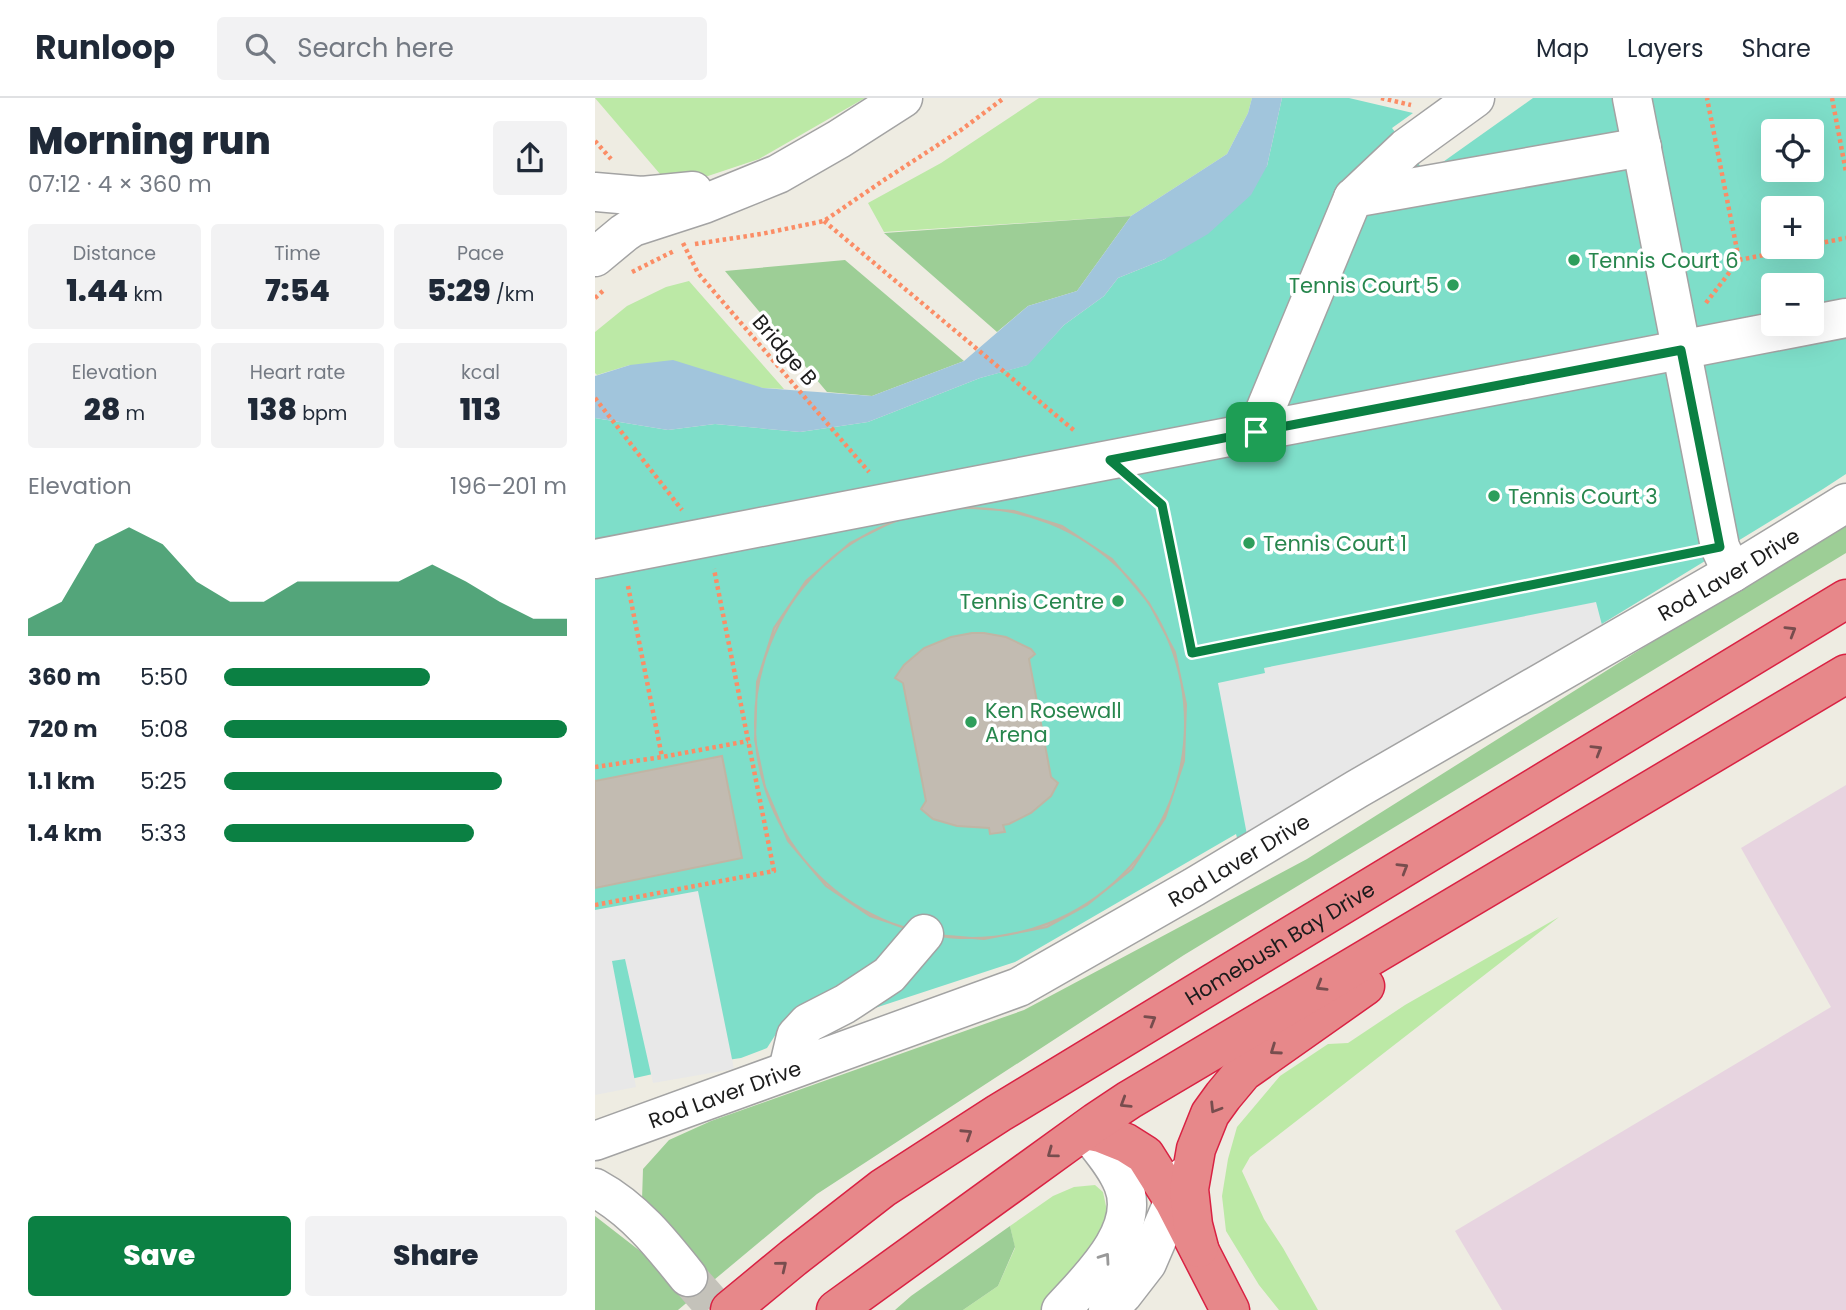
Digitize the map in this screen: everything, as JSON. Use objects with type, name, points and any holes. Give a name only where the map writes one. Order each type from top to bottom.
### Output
[{"type":"highway","name":"Homebush Bay Drive","points":[[730,1310],[884,1188],[1051,1080],[1846,599]]},
{"type":"highway","points":[[836,1310],[1129,1100],[1846,674]]},
{"type":"highway","points":[[1732,742],[1846,692]]},
{"type":"highway","points":[[1199,1248],[1189,1189],[1196,1149],[1210,1114],[1243,1072],[1611,813]]},
{"type":"highway","points":[[1051,1080],[1086,1130],[1113,1137],[1145,1155],[1174,1201],[1230,1310]]},
{"type":"highway","points":[[865,1310],[1019,1177]]},
{"type":"street","points":[[607,266],[624,233],[778,174],[904,98]]},
{"type":"street","points":[[1256,432],[1353,198],[1406,148],[1475,98]]},
{"type":"street","points":[[1632,98],[1726,560]]},
{"type":"street","points":[[1353,198],[1642,146]]},
{"type":"street","points":[[595,192],[662,195],[715,188],[778,174]]},
{"type":"street","points":[[595,213],[598,238],[607,266]]},
{"type":"street","points":[[608,557],[1256,432],[1680,344],[1846,318]]},
{"type":"street","name":"Rod Laver Drive","points":[[595,1141],[1019,987],[1194,887],[1357,789],[1726,560],[1846,503]]},
{"type":"street","points":[[788,1070],[796,1036],[808,1023],[845,1004],[889,975],[925,934]]},
{"type":"street","points":[[1061,1310],[1105,1258],[1122,1230],[1126,1213],[1127,1198],[1123,1183],[1086,1130]]},
{"type":"street","points":[[1108,1310],[1147,1262],[1196,1149]]},
{"type":"street","points":[[610,1198],[655,1237],[688,1277]]},
{"type":"path","points":[[595,298],[607,266],[685,246],[824,221],[961,130],[1004,98]]},
{"type":"path","points":[[1381,98],[1422,107]]},
{"type":"path","points":[[1707,98],[1739,260]]},
{"type":"path","points":[[1832,98],[1846,172]]},
{"type":"path","points":[[824,221],[1162,505],[1192,653],[1726,560]]},
{"type":"path","points":[[1824,242],[1846,238]]},
{"type":"path","name":"Bridge B","points":[[685,246],[698,273],[849,448]]},
{"type":"path","points":[[1680,344],[1739,260],[1761,256]]},
{"type":"path","points":[[595,398],[706,538],[774,871],[595,905]]},
{"type":"path","points":[[608,557],[662,757]]},
{"type":"path","points":[[595,767],[748,741]]},
{"type":"shaded area","points":[[1252,98],[1282,98],[1267,166],[1251,195],[1208,234],[1165,259],[1118,278],[1104,296],[1064,325],[1028,365],[980,378],[868,422],[800,432],[715,424],[668,430],[595,418],[595,376],[630,365],[673,360],[763,388],[872,396],[964,361],[1028,306],[1077,291],[1131,216],[1227,154],[1248,113]]},
{"type":"shaded area","name":"Tennis Centre","points":[[1282,98],[1349,98],[1413,113],[1392,128],[1426,174],[1533,98],[1846,98],[1846,474],[1248,840],[1239,845],[1236,834],[1015,962],[811,1029],[783,1023],[767,1048],[741,1058],[693,1065],[595,1087],[595,418],[668,430],[715,424],[800,432],[868,422],[980,378],[1027,365],[1064,325],[1104,296],[1118,278],[1165,259],[1267,166]]},
{"type":"shaded area","points":[[1596,602],[1602,625],[1248,840],[1218,683],[1265,673],[1264,668]]},
{"type":"shaded area","points":[[1846,785],[1846,1310],[1502,1310],[1455,1231],[1831,1007],[1741,848]]},
{"type":"shaded area","points":[[698,891],[734,1069],[653,1083],[625,959],[612,961],[636,1087],[595,1095],[595,910]]},
{"type":"green space","points":[[595,98],[865,98],[759,159],[672,188]]},
{"type":"green space","points":[[1039,98],[1252,98],[1248,113],[1227,154],[1131,216],[884,232],[868,203],[941,163]]},
{"type":"green space","points":[[1131,216],[1077,291],[1028,306],[997,332],[884,233]]},
{"type":"green space","points":[[845,260],[964,361],[872,396],[827,392],[725,271]]},
{"type":"green space","points":[[689,281],[784,389],[763,388],[630,365],[597,375],[595,373],[595,332],[627,306],[666,287]]},
{"type":"green space","points":[[1846,520],[1846,553],[1184,955],[817,1194],[678,1310],[595,1310],[595,1216],[653,1261],[642,1200],[643,1169],[669,1140],[711,1121],[1024,1010],[1307,859]]},
{"type":"green space","points":[[1559,917],[1250,1157],[1242,1171],[1264,1219],[1318,1310],[1279,1310],[1259,1285],[1226,1231],[1222,1196],[1237,1127],[1280,1076],[1328,1044],[1348,1043],[1405,1005]]},
{"type":"green space","points":[[1095,1185],[1103,1192],[1107,1211],[1104,1231],[1044,1310],[963,1310],[998,1286],[1015,1248],[1010,1226],[1053,1196],[1074,1187]]},
{"type":"green space","points":[[1010,1226],[1015,1247],[998,1286],[963,1310],[895,1310],[911,1296]]},
{"type":"building","name":"Ken Rosewall Arena","points":[[957,507],[1014,511],[1062,526],[1112,559],[1149,603],[1175,652],[1186,704],[1184,761],[1165,818],[1132,869],[1087,905],[1047,927],[984,939],[924,934],[870,916],[826,886],[788,841],[765,787],[755,740],[757,682],[774,628],[806,581],[850,543],[900,518]],"holes":[[[984,633],[1006,637],[1031,649],[1035,654],[1029,659],[1051,777],[1058,783],[1051,796],[1031,813],[1003,825],[1005,832],[990,834],[989,828],[957,826],[933,819],[921,809],[926,801],[903,683],[895,678],[904,665],[924,648],[951,637]]]},
{"type":"building","name":"Ken Rosewall Arena","points":[[970,508],[1033,517],[1072,533],[1107,556],[1137,586],[1160,621],[1176,660],[1185,723],[1176,786],[1160,825],[1137,860],[1107,890],[1072,913],[1033,929],[970,938],[907,929],[868,913],[833,890],[803,860],[780,825],[764,786],[755,723],[764,660],[780,621],[803,586],[833,556],[868,533],[907,517]]},
{"type":"building","points":[[722,756],[742,858],[595,888],[595,781]]},
{"type":"tunnel","points":[[688,1277],[717,1310]]},
{"type":"place","name":"Tennis Court 6","points":[[1574,260]]},
{"type":"place","name":"Tennis Court 5","points":[[1453,285]]},
{"type":"place","name":"Tennis Court 3","points":[[1494,496]]},
{"type":"place","name":"Tennis Court 1","points":[[1249,543]]},
{"type":"place","name":"Tennis Centre","points":[[1118,601]]},
{"type":"place","name":"Ken Rosewall Arena","points":[[971,722]]},
{"type":"route","points":[[1681,350],[1720,547],[1192,653],[1162,505],[1110,460],[1256,432],[1681,350]]}]
